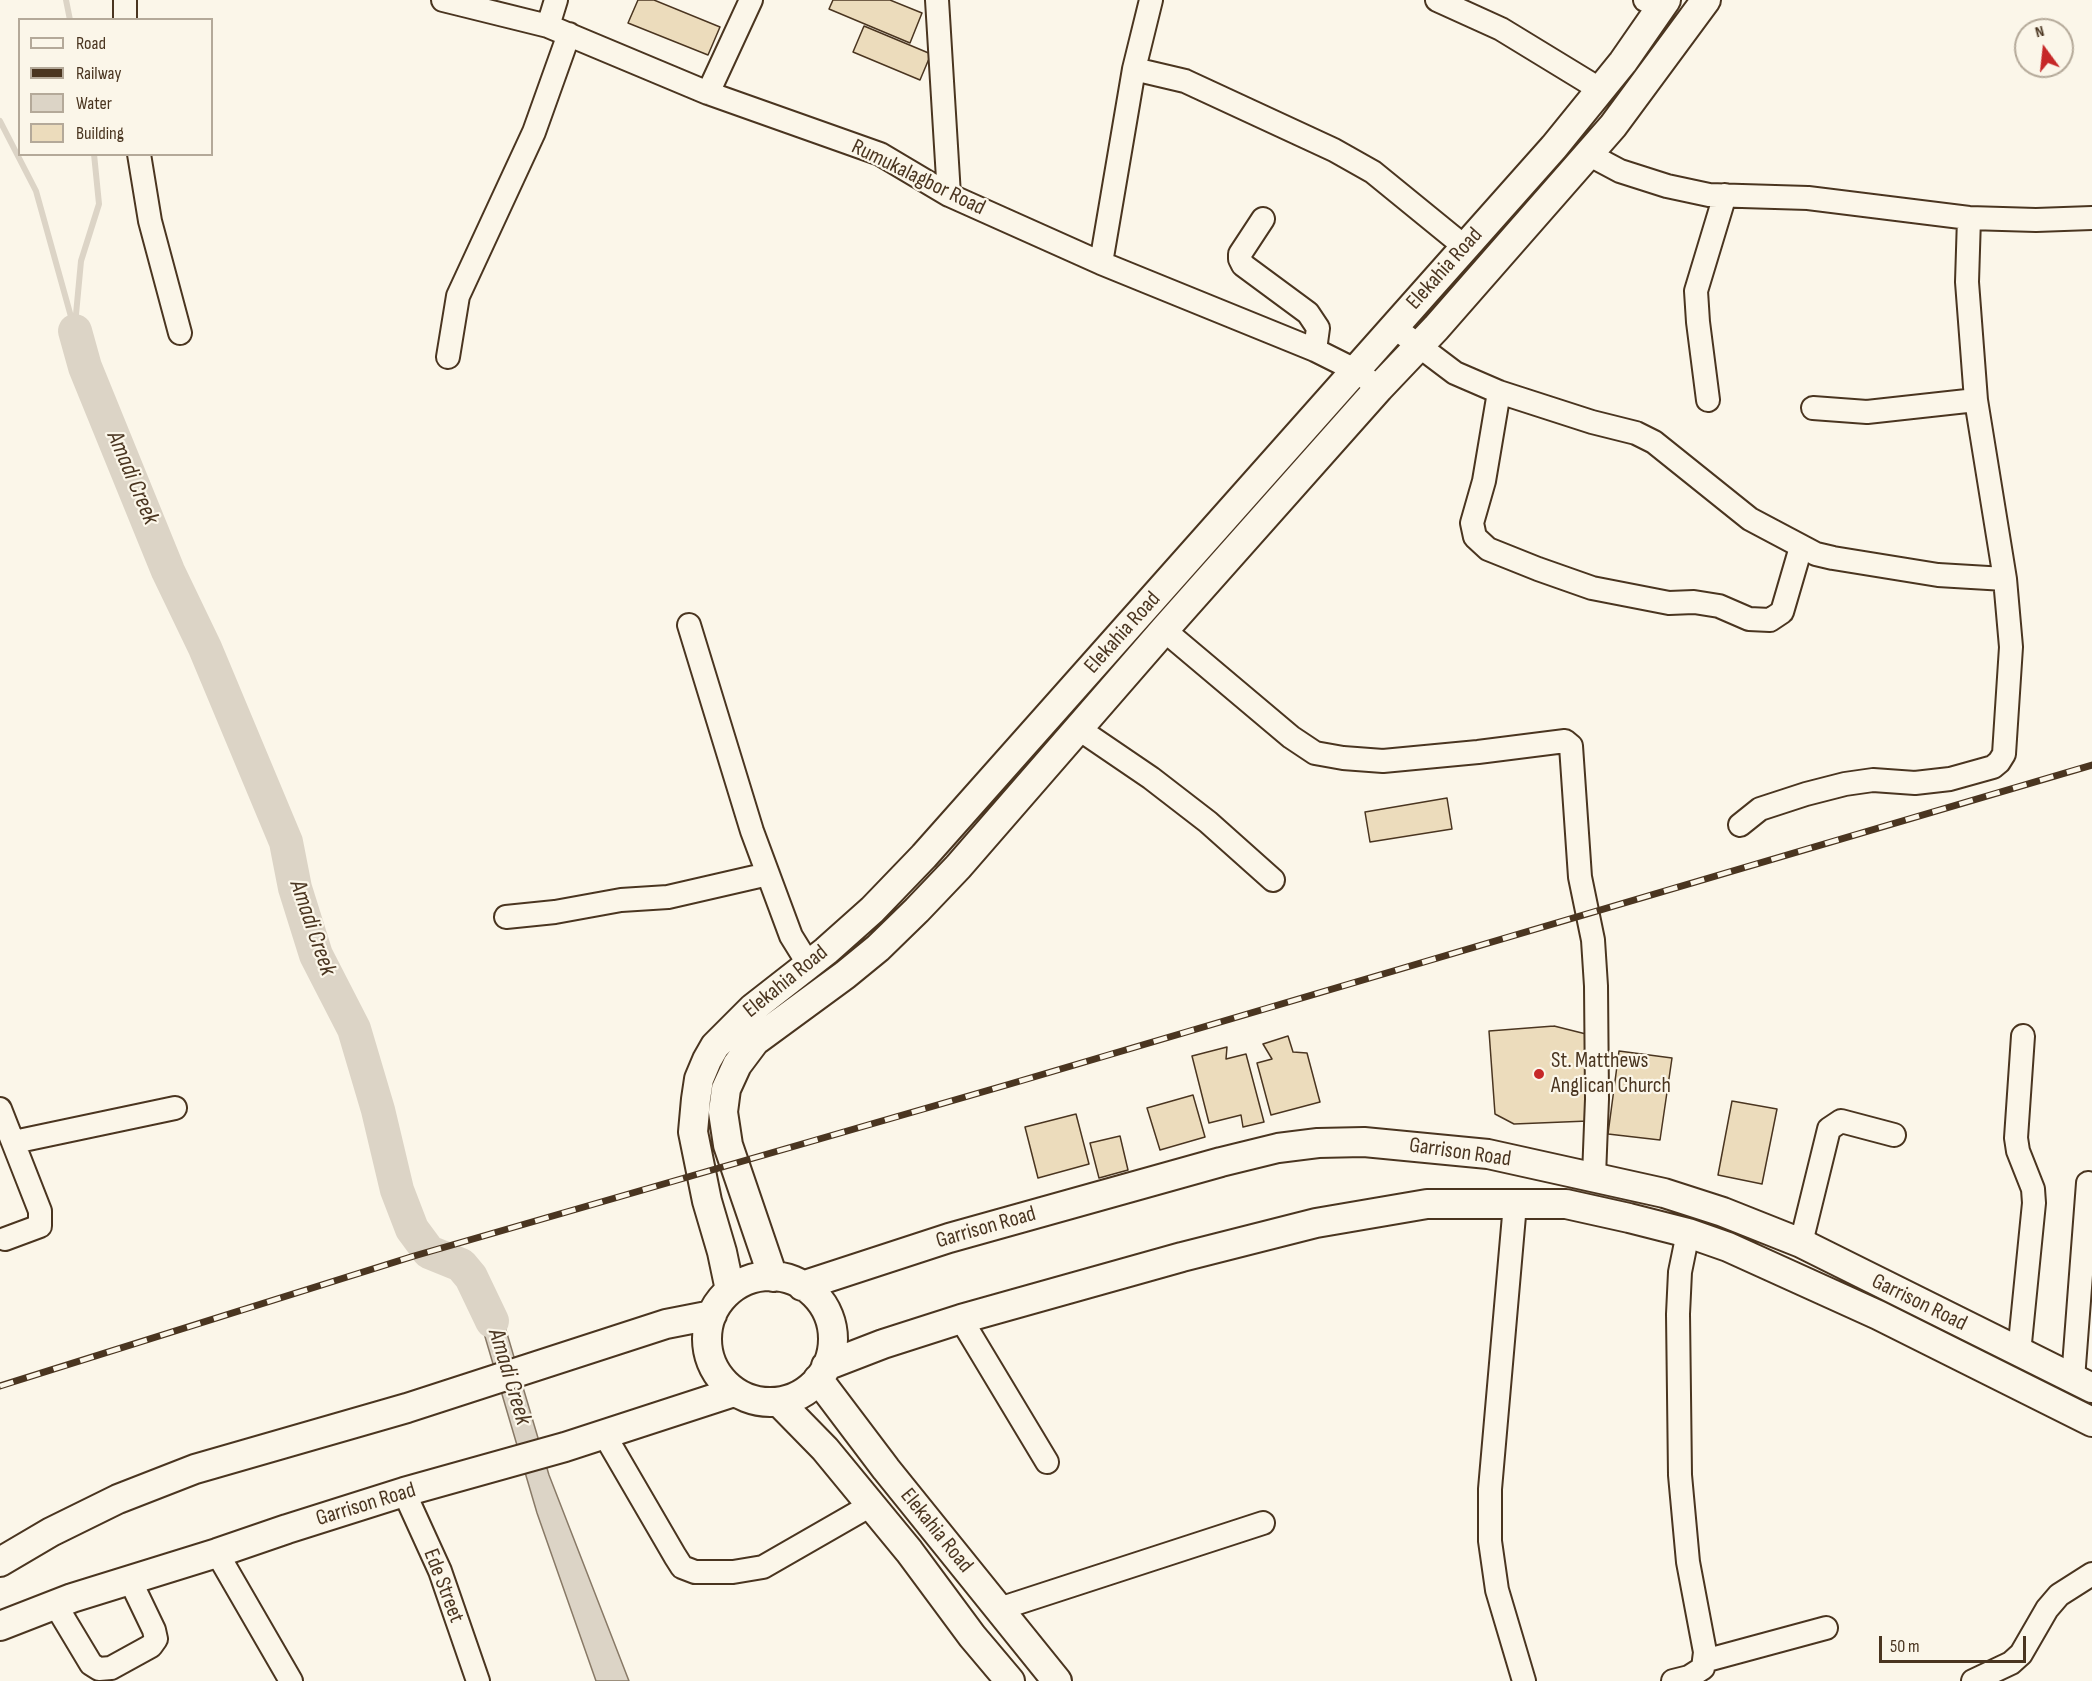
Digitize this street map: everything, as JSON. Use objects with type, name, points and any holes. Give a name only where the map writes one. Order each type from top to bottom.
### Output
[{"type":"main road","name":"Elekahia Road","points":[[773,1277],[728,1145],[723,1112],[726,1089],[737,1065],[754,1041],[845,975],[878,948],[917,910],[1613,126],[1706,0]]},
{"type":"main road","name":"Elekahia Road","points":[[730,1290],[707,1201],[693,1132],[699,1079],[707,1060],[727,1032],[872,910],[924,856],[1554,147],[1623,62],[1657,2]]},
{"type":"main road","name":"Garrison Road","points":[[802,1286],[949,1238],[1210,1165],[1278,1148],[1318,1143],[1364,1142],[1488,1154],[1664,1193],[1723,1212],[1801,1243],[2082,1384]]},
{"type":"main road","name":"Garrison Road","points":[[822,1373],[883,1344],[961,1319],[1182,1257],[1316,1223],[1427,1204],[1566,1204],[1688,1233],[1728,1247],[1830,1293],[2092,1422]]},
{"type":"main road","points":[[773,1277],[789,1280],[802,1286],[815,1295],[830,1321],[831,1352],[822,1373],[807,1390],[779,1401],[763,1402],[734,1392],[718,1376],[708,1355],[707,1335],[712,1315],[719,1302],[730,1290],[743,1282],[758,1278],[773,1277]]},
{"type":"main road","points":[[0,1562],[51,1532],[118,1499],[195,1469],[388,1413],[666,1324],[712,1315]]},
{"type":"main road","name":"Elekahia Road","points":[[822,1373],[886,1469],[1057,1681]]},
{"type":"main road","name":"Garrison Road","points":[[0,1626],[55,1604],[287,1529],[404,1492],[565,1447],[734,1392]]},
{"type":"main road","name":"Elekahia Road","points":[[779,1401],[825,1449],[909,1551],[1008,1680]]},
{"type":"street","points":[[125,0],[125,18]]},
{"type":"street","name":"Rumukalagbor Road","points":[[443,0],[559,30],[708,93],[879,154],[949,195],[1101,263],[1315,350],[1355,370],[1379,388]]},
{"type":"street","points":[[448,357],[458,296],[534,132],[559,30],[556,0]]},
{"type":"street","points":[[708,93],[751,0]]},
{"type":"street","points":[[937,0],[949,195]]},
{"type":"street","points":[[1101,263],[1134,69],[1151,0]]},
{"type":"street","points":[[1437,0],[1501,29],[1601,90]]},
{"type":"street","points":[[1134,69],[1185,81],[1335,150],[1373,172],[1465,247]]},
{"type":"street","points":[[1588,154],[1620,171],[1667,186],[1709,195],[1808,198],[1969,218],[2036,220],[2092,218]]},
{"type":"street","points":[[139,156],[150,221],[180,333]]},
{"type":"street","points":[[1708,400],[1696,291],[1725,195]]},
{"type":"street","points":[[1740,825],[1760,809],[1775,803],[1845,784],[1873,780],[1915,783],[1950,779],[1993,767],[2004,754],[2011,648],[2005,579],[1976,400],[1967,282],[1969,218]]},
{"type":"street","points":[[1263,219],[1240,254],[1240,259],[1243,265],[1308,313],[1318,328],[1315,350]]},
{"type":"street","points":[[1394,327],[1455,373],[1499,392],[1592,422],[1636,433],[1654,442],[1750,519],[1816,554],[1938,575],[2005,579]]},
{"type":"street","points":[[1499,392],[1484,481],[1472,523],[1475,537],[1488,549],[1538,570],[1592,588],[1669,603],[1694,602],[1719,606],[1749,619],[1770,620],[1782,612],[1802,547]]},
{"type":"street","points":[[1813,408],[1867,412],[1976,400]]},
{"type":"street","points":[[689,625],[752,831],[791,936],[809,965]]},
{"type":"street","points":[[1164,630],[1291,737],[1315,753],[1383,761],[1565,741],[1571,746],[1580,877],[1593,940],[1596,986],[1597,1099],[1594,1176]]},
{"type":"street","points":[[1079,729],[1161,785],[1208,822],[1273,880]]},
{"type":"street","points":[[506,917],[555,912],[621,900],[668,897],[768,874]]},
{"type":"street","points":[[2019,1353],[2034,1203],[2033,1189],[2018,1151],[2016,1138],[2023,1036]]},
{"type":"street","points":[[14,1142],[175,1108]]},
{"type":"street","points":[[0,1109],[40,1211],[40,1226],[5,1239]]},
{"type":"street","points":[[1801,1243],[1829,1129],[1841,1121],[1894,1135]]},
{"type":"street","points":[[2082,1384],[2088,1183]]},
{"type":"street","points":[[1515,1204],[1490,1490],[1490,1541],[1497,1590],[1524,1681]]},
{"type":"street","points":[[1673,1681],[1689,1677],[1703,1668],[1706,1652],[1688,1562],[1680,1475],[1678,1303],[1680,1272],[1688,1233]]},
{"type":"street","points":[[961,1319],[1047,1462]]},
{"type":"street","points":[[604,1434],[682,1567],[695,1572],[733,1572],[763,1567],[871,1505]]},
{"type":"street","name":"Ede Street","points":[[404,1492],[440,1571],[478,1681]]},
{"type":"street","points":[[999,1610],[1263,1523]]},
{"type":"street","points":[[217,1553],[291,1681]]},
{"type":"street","points":[[1973,1681],[1977,1677],[2011,1663],[2021,1654],[2047,1609],[2059,1595],[2092,1574]]},
{"type":"street","points":[[55,1604],[91,1664],[99,1669],[111,1668],[151,1646],[156,1639],[130,1580]]},
{"type":"street","points":[[1704,1661],[1826,1628]]},
{"type":"water","points":[[475,1275],[503,1320],[549,1475],[629,1681],[596,1681],[537,1513],[468,1279]]},
{"type":"building","points":[[638,0],[654,0],[720,27],[708,55],[628,23]]},
{"type":"building","points":[[833,0],[890,0],[922,13],[910,43],[829,9]]},
{"type":"building","points":[[864,26],[931,54],[920,80],[853,52]]},
{"type":"building","points":[[1447,798],[1452,829],[1370,842],[1365,812]]},
{"type":"building","name":"St. Matthews Anglican Church","points":[[1554,1026],[1586,1034],[1588,1121],[1514,1124],[1495,1114],[1489,1031]]},
{"type":"building","points":[[1288,1036],[1293,1052],[1307,1053],[1320,1102],[1271,1115],[1257,1063],[1272,1059],[1263,1044]]},
{"type":"building","points":[[1227,1047],[1226,1059],[1246,1054],[1264,1122],[1243,1127],[1241,1115],[1209,1123],[1192,1056]]},
{"type":"building","points":[[1619,1051],[1672,1058],[1660,1140],[1608,1134]]},
{"type":"building","points":[[1193,1095],[1205,1137],[1160,1150],[1147,1108]]},
{"type":"building","points":[[1732,1101],[1777,1109],[1762,1184],[1718,1175]]},
{"type":"building","points":[[1076,1114],[1089,1164],[1038,1178],[1025,1127]]},
{"type":"building","points":[[1120,1136],[1128,1170],[1099,1178],[1090,1143]]},
{"type":"waterway","name":"Amadi Creek","points":[[66,0],[70,18]]},
{"type":"waterway","points":[[0,121],[36,191],[75,331]]},
{"type":"waterway","name":"Amadi Creek","points":[[75,325],[81,261],[99,204],[94,156]]},
{"type":"waterway","name":"Amadi Creek","points":[[75,331],[85,367],[168,571],[205,648],[286,842],[295,888],[316,955],[354,1029],[378,1110],[397,1190],[412,1229],[429,1252],[461,1265],[471,1277],[492,1321]]},
{"type":"railway","points":[[0,1386],[414,1256],[1010,1084],[2092,765]]},
{"type":"place","name":"St. Matthews Anglican Church","points":[[1539,1074]]}]
